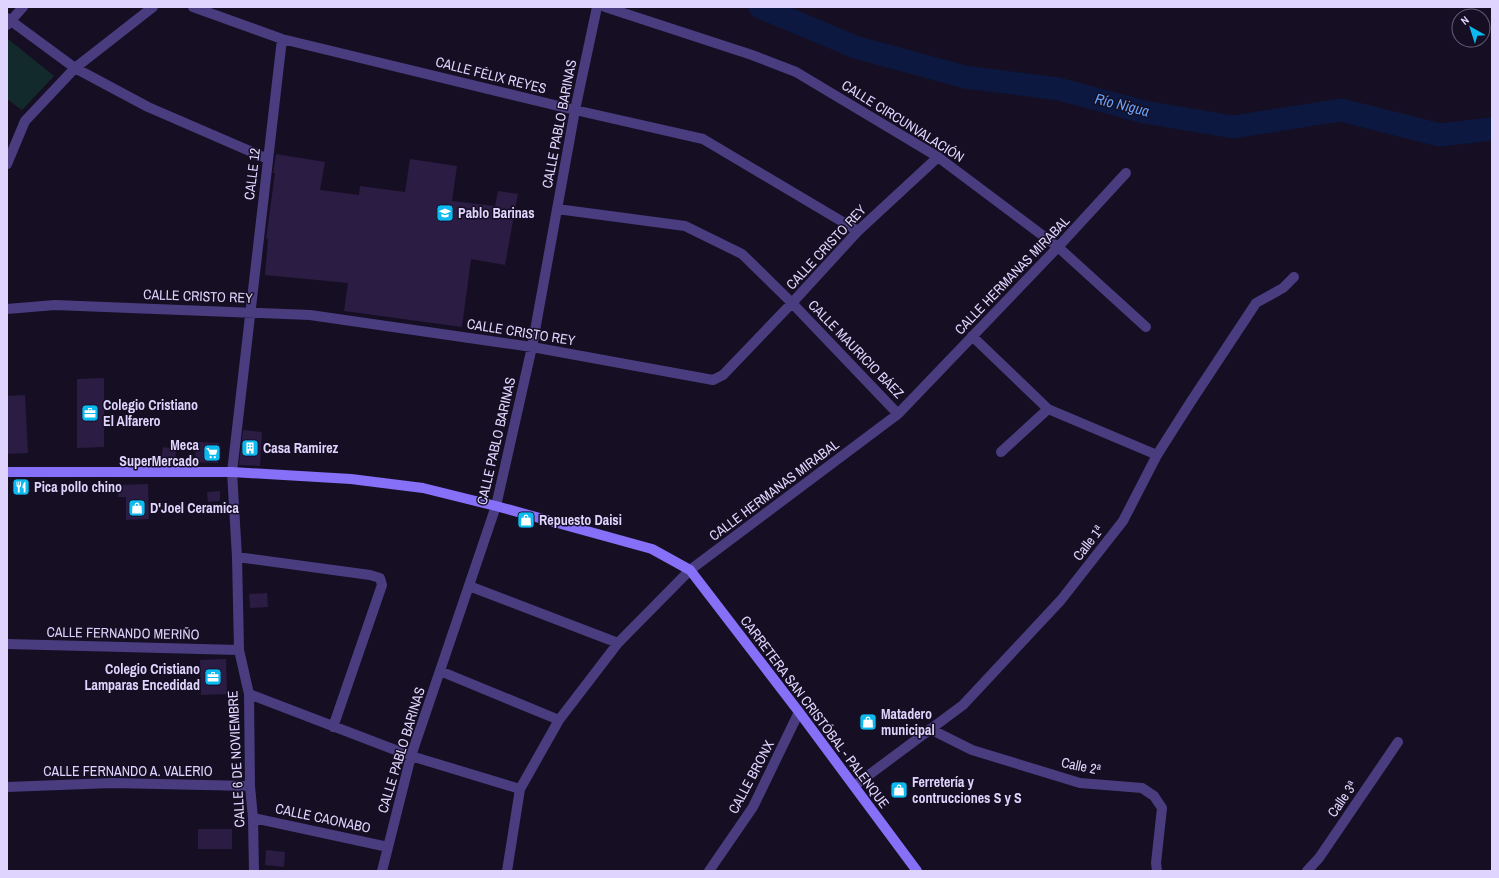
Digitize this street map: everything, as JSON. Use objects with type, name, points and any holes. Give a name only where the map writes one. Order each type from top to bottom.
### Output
[{"type":"main road","points":[[7,472],[232,472],[351,479],[423,488],[496,506],[652,549],[690,570]]},
{"type":"main road","name":"CARRETERA SAN CRISTÓBAL - PALENQUE","points":[[690,570],[799,712],[917,871]]},
{"type":"street","points":[[23,7],[8,21],[75,68],[148,107],[268,159]]},
{"type":"street","points":[[7,164],[25,121],[75,68],[154,7]]},
{"type":"street","name":"CALLE FÉLIX REYES","points":[[193,7],[282,39],[575,110],[703,139],[858,231]]},
{"type":"street","name":"CALLE PABLO BARINAS","points":[[382,871],[411,756],[496,506],[532,347],[575,110],[597,7]]},
{"type":"street","name":"CALLE CIRCUNVALACIÓN","points":[[606,7],[752,55],[796,72],[938,156],[1058,247],[1146,327]]},
{"type":"street","name":"CALLE 12","points":[[250,312],[282,39]]},
{"type":"street","name":"CALLE CRISTO REY","points":[[7,309],[55,305],[310,315],[532,347],[712,380],[724,375],[858,231],[938,156]]},
{"type":"street","name":"CALLE HERMANAS MIRABAL","points":[[507,871],[520,789],[559,720],[618,643],[690,570],[898,414],[1058,247],[1126,173]]},
{"type":"street","name":"CALLE MAURICIO BÁEZ","points":[[557,209],[685,226],[742,254],[792,303],[898,414]]},
{"type":"street","name":"Calle 1ª","points":[[854,786],[963,705],[1061,600],[1123,521],[1157,455],[1256,303],[1283,288],[1294,277]]},
{"type":"street","name":"CALLE 6 DE NOVIEMBRE","points":[[250,312],[232,472],[238,557],[239,650],[249,694],[250,786],[253,818],[254,871]]},
{"type":"street","points":[[972,336],[1048,409],[1157,455]]},
{"type":"street","points":[[1001,452],[1048,409]]},
{"type":"street","points":[[238,557],[370,574],[380,578],[382,586],[333,727]]},
{"type":"street","points":[[469,586],[618,643]]},
{"type":"street","name":"CALLE FERNANDO MERIÑO","points":[[7,644],[239,650]]},
{"type":"street","points":[[440,671],[559,720]]},
{"type":"street","points":[[249,694],[411,756],[520,789]]},
{"type":"street","name":"CALLE BRONX","points":[[709,871],[754,807],[799,712]]},
{"type":"street","name":"Calle 2ª","points":[[930,729],[972,750],[1080,783],[1142,788],[1154,796],[1162,808],[1156,863],[1157,871]]},
{"type":"street","name":"Calle 3ª","points":[[1307,871],[1319,858],[1398,742]]},
{"type":"street","name":"CALLE FERNANDO A. VALERIO","points":[[7,787],[112,782],[250,786]]},
{"type":"street","name":"CALLE CAONABO","points":[[253,818],[388,846]]},
{"type":"green space","points":[[8,39],[54,76],[22,110],[7,99]]},
{"type":"building","points":[[276,154],[325,162],[320,190],[359,195],[360,186],[405,192],[410,159],[457,166],[452,201],[495,206],[498,191],[518,194],[505,265],[471,259],[462,327],[344,311],[348,283],[265,275],[268,239],[266,239],[275,173],[273,173]]},
{"type":"building","name":"Colegio Cristiano El Alfarero","points":[[104,378],[104,447],[77,448],[77,379]]},
{"type":"building","points":[[25,395],[28,453],[7,454],[7,396]]},
{"type":"building","name":"Casa Ramirez","points":[[243,430],[262,432],[260,466],[239,465]]},
{"type":"building","points":[[196,442],[219,443],[218,463],[195,462]]},
{"type":"building","points":[[163,447],[176,449],[175,462],[161,461]]},
{"type":"building","name":"D'Joel Ceramica","points":[[148,484],[149,519],[126,520],[126,497],[118,497],[118,485]]},
{"type":"building","points":[[220,491],[220,501],[208,502],[207,492]]},
{"type":"building","points":[[267,593],[268,607],[250,608],[249,594]]},
{"type":"building","name":"Colegio Cristiano Lamparas Encedidad","points":[[226,659],[227,694],[201,695],[200,660]]},
{"type":"building","points":[[198,829],[232,829],[232,849],[198,849]]},
{"type":"building","points":[[266,850],[285,852],[284,867],[265,865]]},
{"type":"waterway","name":"Río Nigua","points":[[760,7],[855,47],[965,77],[1059,89],[1144,112],[1233,127],[1341,110],[1440,135],[1492,129]]},
{"type":"place","name":"Pablo Barinas","points":[[445,213]]},
{"type":"place","name":"Colegio Cristiano El Alfarero","points":[[90,413]]},
{"type":"place","name":"Casa Ramirez","points":[[250,448]]},
{"type":"place","name":"Meca SuperMercado","points":[[212,453]]},
{"type":"place","name":"Pica pollo chino","points":[[21,487]]},
{"type":"place","name":"D'Joel Ceramica","points":[[137,508]]},
{"type":"place","name":"Repuesto Daisi","points":[[526,520]]},
{"type":"place","name":"Colegio Cristiano Lamparas Encedidad","points":[[213,677]]},
{"type":"place","name":"Matadero municipal","points":[[868,722]]},
{"type":"place","name":"Ferretería y contrucciones S y S","points":[[899,790]]}]
